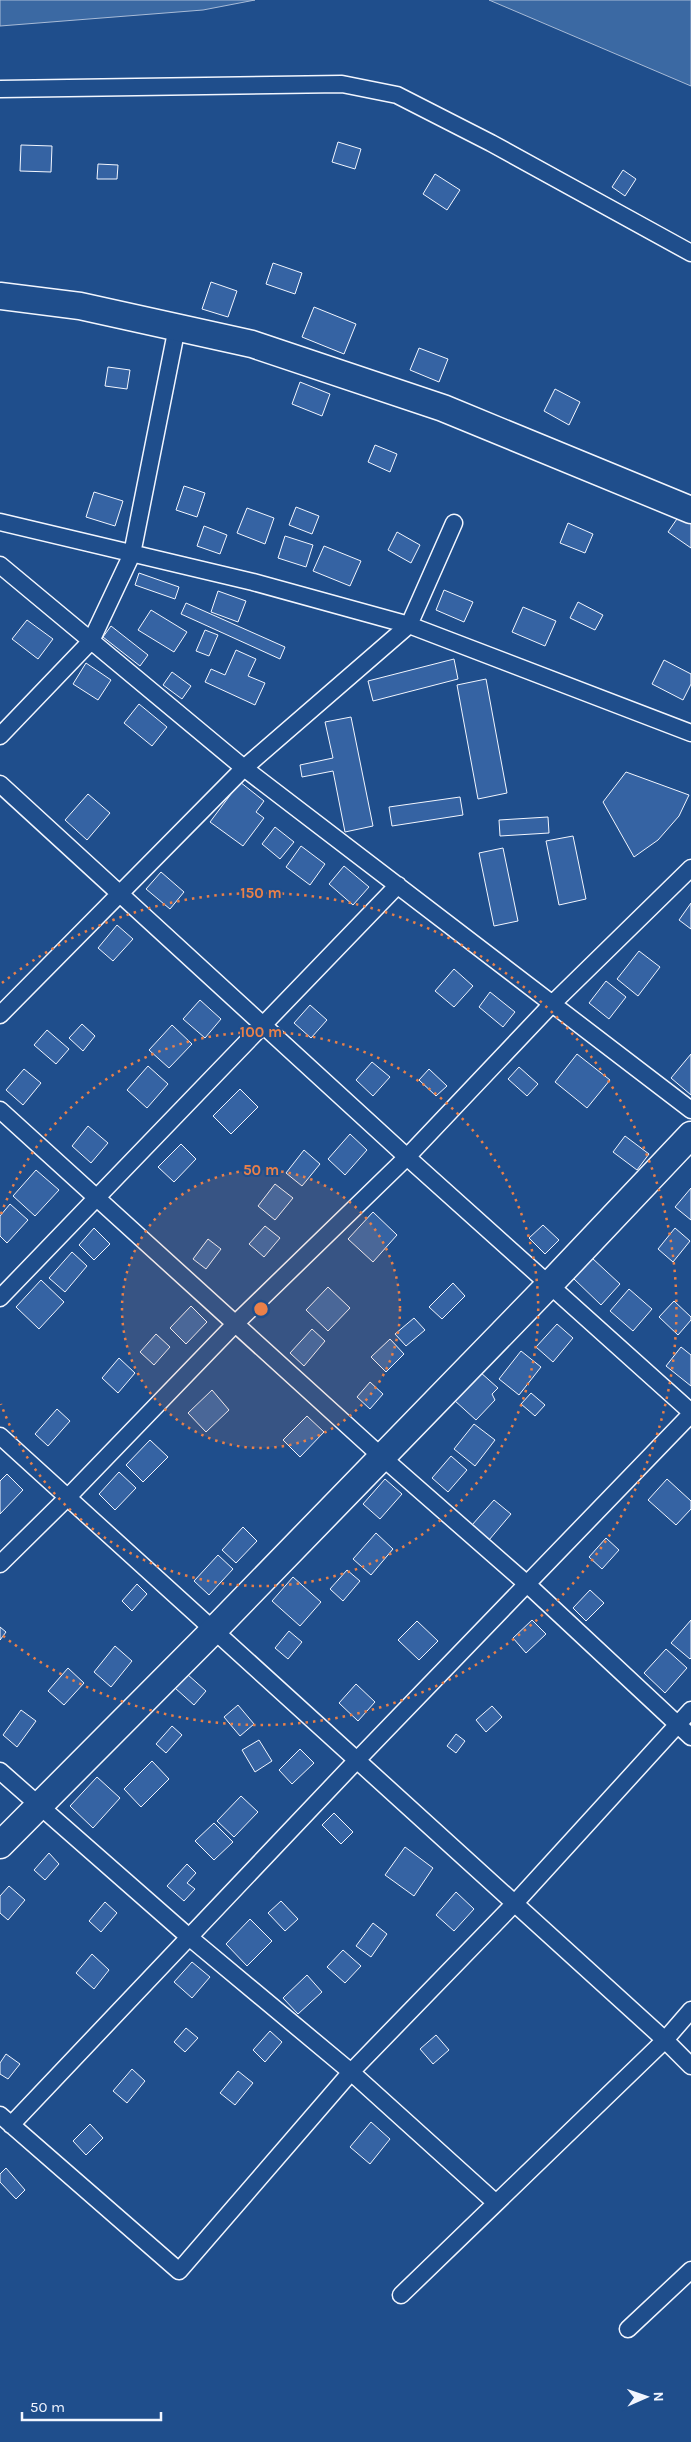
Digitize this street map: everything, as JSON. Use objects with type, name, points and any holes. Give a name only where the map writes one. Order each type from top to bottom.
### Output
[{"type":"main road","points":[[0,296],[80,306],[252,344],[443,408],[691,510]]},
{"type":"main road","points":[[0,1845],[214,1630],[550,1284],[691,1135]]},
{"type":"street","points":[[0,89],[342,84],[397,95],[491,143],[691,253]]},
{"type":"street","points":[[0,736],[91,641],[132,554],[177,327]]},
{"type":"street","points":[[0,522],[253,582],[409,625],[691,734]]},
{"type":"street","points":[[0,1015],[244,768],[409,625],[454,523]]},
{"type":"street","points":[[0,564],[244,768],[551,1005],[691,1110]]},
{"type":"street","points":[[0,784],[407,1157],[691,1413],[189,1937],[5,2120],[180,2271],[351,2072],[515,1903],[691,1710]]},
{"type":"street","points":[[0,1564],[68,1497],[236,1323],[407,1157],[551,1005],[691,868]]},
{"type":"street","points":[[0,1298],[398,885]]},
{"type":"street","points":[[0,1110],[382,1457],[527,1584],[691,1737]]},
{"type":"street","points":[[0,1436],[515,1903],[691,2066]]},
{"type":"street","points":[[0,1771],[189,1937],[351,2072],[496,2204]]},
{"type":"street","points":[[401,2295],[665,2040],[691,2010]]},
{"type":"street","points":[[628,2329],[691,2270]]},
{"type":"water","points":[[0,0],[255,0],[203,10],[0,26]]},
{"type":"water","points":[[489,0],[691,0],[691,86]]},
{"type":"building","points":[[338,142],[361,149],[355,169],[332,162]]},
{"type":"building","points":[[21,145],[52,146],[51,172],[20,171]]},
{"type":"building","points":[[98,164],[118,165],[117,179],[97,179]]},
{"type":"building","points":[[623,170],[636,179],[625,196],[612,187]]},
{"type":"building","points":[[435,174],[460,190],[447,210],[423,194]]},
{"type":"building","points":[[273,263],[302,273],[295,294],[266,284]]},
{"type":"building","points":[[211,282],[237,291],[228,317],[202,309]]},
{"type":"building","points":[[314,307],[356,324],[344,354],[302,337]]},
{"type":"building","points":[[419,348],[448,359],[439,382],[410,370]]},
{"type":"building","points":[[108,367],[130,370],[127,389],[105,386]]},
{"type":"building","points":[[300,382],[330,394],[322,416],[292,404]]},
{"type":"building","points":[[555,389],[580,402],[569,425],[544,411]]},
{"type":"building","points":[[375,445],[397,454],[390,472],[368,462]]},
{"type":"building","points":[[184,486],[205,493],[197,517],[176,510]]},
{"type":"building","points":[[94,492],[123,501],[115,526],[86,517]]},
{"type":"building","points":[[296,507],[319,516],[312,534],[289,525]]},
{"type":"building","points":[[247,508],[274,518],[265,544],[237,533]]},
{"type":"building","points":[[681,513],[691,520],[691,548],[668,532]]},
{"type":"building","points":[[568,523],[593,534],[585,553],[560,543]]},
{"type":"building","points":[[204,526],[227,535],[220,554],[197,546]]},
{"type":"building","points":[[397,532],[420,545],[411,563],[388,550]]},
{"type":"building","points":[[285,536],[313,545],[306,567],[278,558]]},
{"type":"building","points":[[324,546],[361,561],[350,586],[313,571]]},
{"type":"building","points":[[139,573],[179,587],[175,599],[135,585]]},
{"type":"building","points":[[444,590],[473,602],[464,622],[436,610]]},
{"type":"building","points":[[218,591],[246,601],[238,622],[211,612]]},
{"type":"building","points":[[578,602],[603,615],[595,630],[570,618]]},
{"type":"building","points":[[186,603],[285,647],[280,659],[181,614]]},
{"type":"building","points":[[523,607],[556,621],[545,646],[512,632]]},
{"type":"building","points":[[151,610],[187,632],[174,652],[138,630]]},
{"type":"building","points":[[27,620],[53,639],[38,659],[12,639]]},
{"type":"building","points":[[111,626],[148,655],[140,666],[103,637]]},
{"type":"building","points":[[205,630],[218,635],[209,656],[196,651]]},
{"type":"building","points":[[236,650],[256,659],[248,676],[265,683],[255,705],[205,682],[211,669],[225,675]]},
{"type":"building","points":[[454,659],[458,679],[373,701],[368,681]]},
{"type":"building","points":[[664,660],[691,674],[691,684],[683,700],[652,684]]},
{"type":"building","points":[[86,663],[111,680],[98,700],[73,684]]},
{"type":"building","points":[[172,672],[191,686],[182,699],[163,685]]},
{"type":"building","points":[[486,679],[507,793],[478,799],[457,685]]},
{"type":"building","points":[[139,704],[167,727],[152,746],[124,723]]},
{"type":"building","points":[[351,717],[373,826],[345,832],[333,771],[302,777],[300,765],[333,758],[325,722]]},
{"type":"building","points":[[626,772],[689,795],[679,816],[658,840],[634,857],[603,802]]},
{"type":"building","points":[[240,782],[264,801],[256,812],[264,818],[243,846],[210,822]]},
{"type":"building","points":[[88,794],[110,813],[87,840],[65,820]]},
{"type":"building","points":[[460,797],[463,815],[392,826],[389,807]]},
{"type":"building","points":[[548,817],[549,833],[500,836],[499,820]]},
{"type":"building","points":[[275,827],[294,842],[280,859],[262,844]]},
{"type":"building","points":[[573,836],[586,899],[559,905],[546,841]]},
{"type":"building","points":[[301,846],[325,864],[310,885],[286,867]]},
{"type":"building","points":[[503,848],[518,921],[494,926],[479,853]]},
{"type":"building","points":[[344,866],[369,887],[353,905],[329,884]]},
{"type":"building","points":[[161,872],[184,892],[170,909],[146,889]]},
{"type":"building","points":[[691,903],[691,929],[679,920]]},
{"type":"building","points":[[117,925],[133,939],[113,961],[98,948]]},
{"type":"building","points":[[639,951],[660,967],[638,996],[617,979]]},
{"type":"building","points":[[454,969],[473,986],[454,1007],[435,991]]},
{"type":"building","points":[[606,981],[626,997],[609,1019],[589,1003]]},
{"type":"building","points":[[490,992],[515,1012],[503,1027],[479,1007]]},
{"type":"building","points":[[200,1000],[221,1019],[205,1038],[183,1019]]},
{"type":"building","points":[[310,1005],[327,1020],[311,1038],[294,1023]]},
{"type":"building","points":[[82,1024],[95,1036],[83,1051],[69,1038]]},
{"type":"building","points":[[172,1025],[192,1044],[169,1068],[149,1050]]},
{"type":"building","points":[[47,1030],[69,1049],[56,1064],[34,1045]]},
{"type":"building","points":[[577,1054],[610,1080],[587,1108],[555,1082]]},
{"type":"building","points":[[691,1054],[691,1095],[671,1078]]},
{"type":"building","points":[[372,1062],[390,1077],[373,1096],[356,1080]]},
{"type":"building","points":[[148,1066],[168,1084],[147,1108],[127,1090]]},
{"type":"building","points":[[519,1067],[538,1084],[527,1096],[508,1079]]},
{"type":"building","points":[[24,1069],[41,1083],[23,1105],[6,1090]]},
{"type":"building","points":[[429,1069],[447,1086],[436,1096],[419,1080]]},
{"type":"building","points":[[240,1089],[258,1107],[231,1134],[213,1116]]},
{"type":"building","points":[[88,1126],[108,1143],[91,1163],[72,1146]]},
{"type":"building","points":[[350,1134],[367,1150],[345,1175],[328,1159]]},
{"type":"building","points":[[625,1136],[649,1154],[637,1170],[613,1152]]},
{"type":"building","points":[[181,1144],[196,1159],[174,1182],[158,1167]]},
{"type":"building","points":[[304,1150],[320,1164],[302,1186],[286,1173]]},
{"type":"building","points":[[36,1170],[59,1190],[35,1216],[13,1196]]},
{"type":"building","points":[[275,1184],[293,1198],[275,1220],[258,1206]]},
{"type":"building","points":[[691,1188],[691,1220],[675,1207]]},
{"type":"building","points":[[10,1204],[28,1220],[7,1243],[0,1236],[0,1216]]},
{"type":"building","points":[[373,1212],[397,1235],[373,1262],[348,1239]]},
{"type":"building","points":[[543,1225],[559,1240],[545,1254],[529,1238]]},
{"type":"building","points":[[265,1226],[280,1238],[264,1257],[249,1244]]},
{"type":"building","points":[[94,1228],[110,1244],[94,1260],[79,1245]]},
{"type":"building","points":[[675,1228],[690,1241],[673,1262],[658,1249]]},
{"type":"building","points":[[208,1239],[221,1249],[206,1269],[193,1259]]},
{"type":"building","points":[[72,1252],[87,1266],[65,1292],[49,1278]]},
{"type":"building","points":[[592,1258],[620,1284],[601,1305],[573,1278]]},
{"type":"building","points":[[41,1280],[64,1302],[39,1329],[16,1307]]},
{"type":"building","points":[[453,1283],[465,1296],[442,1319],[429,1307]]},
{"type":"building","points":[[328,1287],[350,1308],[328,1331],[306,1310]]},
{"type":"building","points":[[629,1289],[652,1309],[633,1331],[610,1311]]},
{"type":"building","points":[[674,1301],[691,1317],[691,1320],[678,1335],[659,1317]]},
{"type":"building","points":[[191,1306],[207,1322],[186,1344],[170,1328]]},
{"type":"building","points":[[414,1318],[425,1330],[406,1346],[395,1334]]},
{"type":"building","points":[[557,1324],[573,1338],[553,1362],[536,1347]]},
{"type":"building","points":[[312,1329],[325,1341],[304,1366],[290,1353]]},
{"type":"building","points":[[156,1334],[170,1347],[154,1365],[140,1352]]},
{"type":"building","points":[[390,1339],[404,1354],[386,1372],[371,1357]]},
{"type":"building","points":[[681,1347],[691,1355],[691,1386],[666,1366]]},
{"type":"building","points":[[521,1351],[541,1367],[519,1395],[499,1379]]},
{"type":"building","points":[[119,1358],[135,1373],[118,1393],[102,1378]]},
{"type":"building","points":[[480,1372],[498,1388],[492,1394],[495,1400],[476,1420],[454,1400]]},
{"type":"building","points":[[370,1382],[383,1394],[370,1409],[357,1397]]},
{"type":"building","points":[[212,1390],[229,1410],[206,1432],[188,1413]]},
{"type":"building","points":[[531,1393],[545,1405],[535,1416],[521,1404]]},
{"type":"building","points":[[57,1409],[70,1421],[48,1446],[35,1434]]},
{"type":"building","points":[[307,1416],[324,1432],[300,1457],[283,1440]]},
{"type":"building","points":[[474,1424],[495,1440],[475,1466],[454,1449]]},
{"type":"building","points":[[150,1440],[168,1457],[143,1482],[126,1465]]},
{"type":"building","points":[[451,1456],[467,1470],[448,1492],[432,1478]]},
{"type":"building","points":[[119,1472],[136,1488],[115,1510],[99,1494]]},
{"type":"building","points":[[7,1474],[23,1490],[0,1514],[0,1481]]},
{"type":"building","points":[[385,1479],[402,1494],[380,1519],[363,1504]]},
{"type":"building","points":[[667,1479],[691,1501],[691,1509],[676,1525],[648,1500]]},
{"type":"building","points":[[494,1500],[511,1514],[489,1540],[472,1525]]},
{"type":"building","points":[[243,1527],[257,1541],[236,1563],[222,1550]]},
{"type":"building","points":[[376,1533],[393,1549],[371,1575],[353,1559]]},
{"type":"building","points":[[606,1538],[619,1550],[602,1569],[589,1557]]},
{"type":"building","points":[[218,1555],[233,1569],[209,1595],[194,1581]]},
{"type":"building","points":[[347,1570],[360,1581],[343,1601],[330,1589]]},
{"type":"building","points":[[293,1577],[321,1602],[300,1626],[272,1601]]},
{"type":"building","points":[[137,1584],[147,1594],[132,1611],[122,1601]]},
{"type":"building","points":[[590,1590],[604,1603],[586,1621],[573,1608]]},
{"type":"building","points":[[532,1620],[546,1634],[526,1653],[513,1638]]},
{"type":"building","points":[[691,1620],[691,1658],[690,1659],[671,1643]]},
{"type":"building","points":[[417,1621],[438,1641],[419,1660],[398,1640]]},
{"type":"building","points":[[0,1627],[6,1632],[0,1640]]},
{"type":"building","points":[[289,1631],[302,1642],[288,1659],[275,1648]]},
{"type":"building","points":[[115,1646],[132,1661],[111,1687],[94,1672]]},
{"type":"building","points":[[666,1649],[687,1668],[665,1693],[644,1673]]},
{"type":"building","points":[[68,1668],[84,1683],[64,1705],[48,1691]]},
{"type":"building","points":[[187,1674],[206,1691],[194,1705],[175,1688]]},
{"type":"building","points":[[356,1684],[375,1702],[358,1721],[339,1703]]},
{"type":"building","points":[[238,1705],[254,1724],[240,1736],[224,1717]]},
{"type":"building","points":[[492,1706],[502,1717],[486,1732],[476,1720]]},
{"type":"building","points":[[21,1710],[36,1721],[17,1747],[3,1735]]},
{"type":"building","points":[[172,1726],[182,1735],[166,1753],[156,1744]]},
{"type":"building","points":[[456,1734],[465,1741],[456,1753],[447,1746]]},
{"type":"building","points":[[259,1740],[272,1761],[255,1772],[242,1750]]},
{"type":"building","points":[[300,1749],[314,1763],[292,1784],[279,1770]]},
{"type":"building","points":[[152,1761],[169,1779],[141,1807],[124,1789]]},
{"type":"building","points":[[97,1777],[120,1798],[93,1828],[70,1806]]},
{"type":"building","points":[[241,1796],[258,1812],[234,1837],[217,1821]]},
{"type":"building","points":[[334,1813],[353,1832],[341,1844],[322,1825]]},
{"type":"building","points":[[214,1823],[233,1842],[214,1860],[195,1841]]},
{"type":"building","points":[[405,1847],[433,1868],[414,1896],[385,1875]]},
{"type":"building","points":[[49,1853],[59,1864],[45,1880],[34,1870]]},
{"type":"building","points":[[187,1864],[196,1873],[187,1883],[195,1889],[184,1901],[167,1886]]},
{"type":"building","points":[[9,1886],[25,1900],[8,1920],[0,1913],[0,1896]]},
{"type":"building","points":[[456,1892],[474,1909],[454,1931],[436,1915]]},
{"type":"building","points":[[281,1901],[298,1919],[285,1931],[268,1913]]},
{"type":"building","points":[[105,1902],[117,1913],[101,1932],[89,1921]]},
{"type":"building","points":[[250,1919],[272,1941],[247,1966],[226,1944]]},
{"type":"building","points":[[373,1923],[387,1934],[371,1957],[356,1946]]},
{"type":"building","points":[[343,1950],[361,1966],[345,1983],[327,1967]]},
{"type":"building","points":[[92,1954],[109,1970],[94,1989],[76,1973]]},
{"type":"building","points":[[192,1962],[210,1977],[192,1998],[174,1982]]},
{"type":"building","points":[[307,1975],[322,1992],[298,2014],[283,1998]]},
{"type":"building","points":[[186,2028],[198,2038],[185,2052],[174,2042]]},
{"type":"building","points":[[270,2031],[282,2042],[265,2062],[253,2050]]},
{"type":"building","points":[[436,2035],[449,2050],[433,2064],[420,2049]]},
{"type":"building","points":[[6,2054],[20,2064],[8,2079],[0,2074],[0,2063]]},
{"type":"building","points":[[132,2069],[145,2081],[127,2103],[113,2091]]},
{"type":"building","points":[[238,2071],[253,2083],[235,2105],[220,2093]]},
{"type":"building","points":[[371,2122],[390,2139],[370,2164],[350,2147]]},
{"type":"building","points":[[90,2124],[103,2138],[86,2155],[73,2141]]},
{"type":"building","points":[[6,2168],[25,2190],[16,2199],[0,2182],[0,2174]]}]
